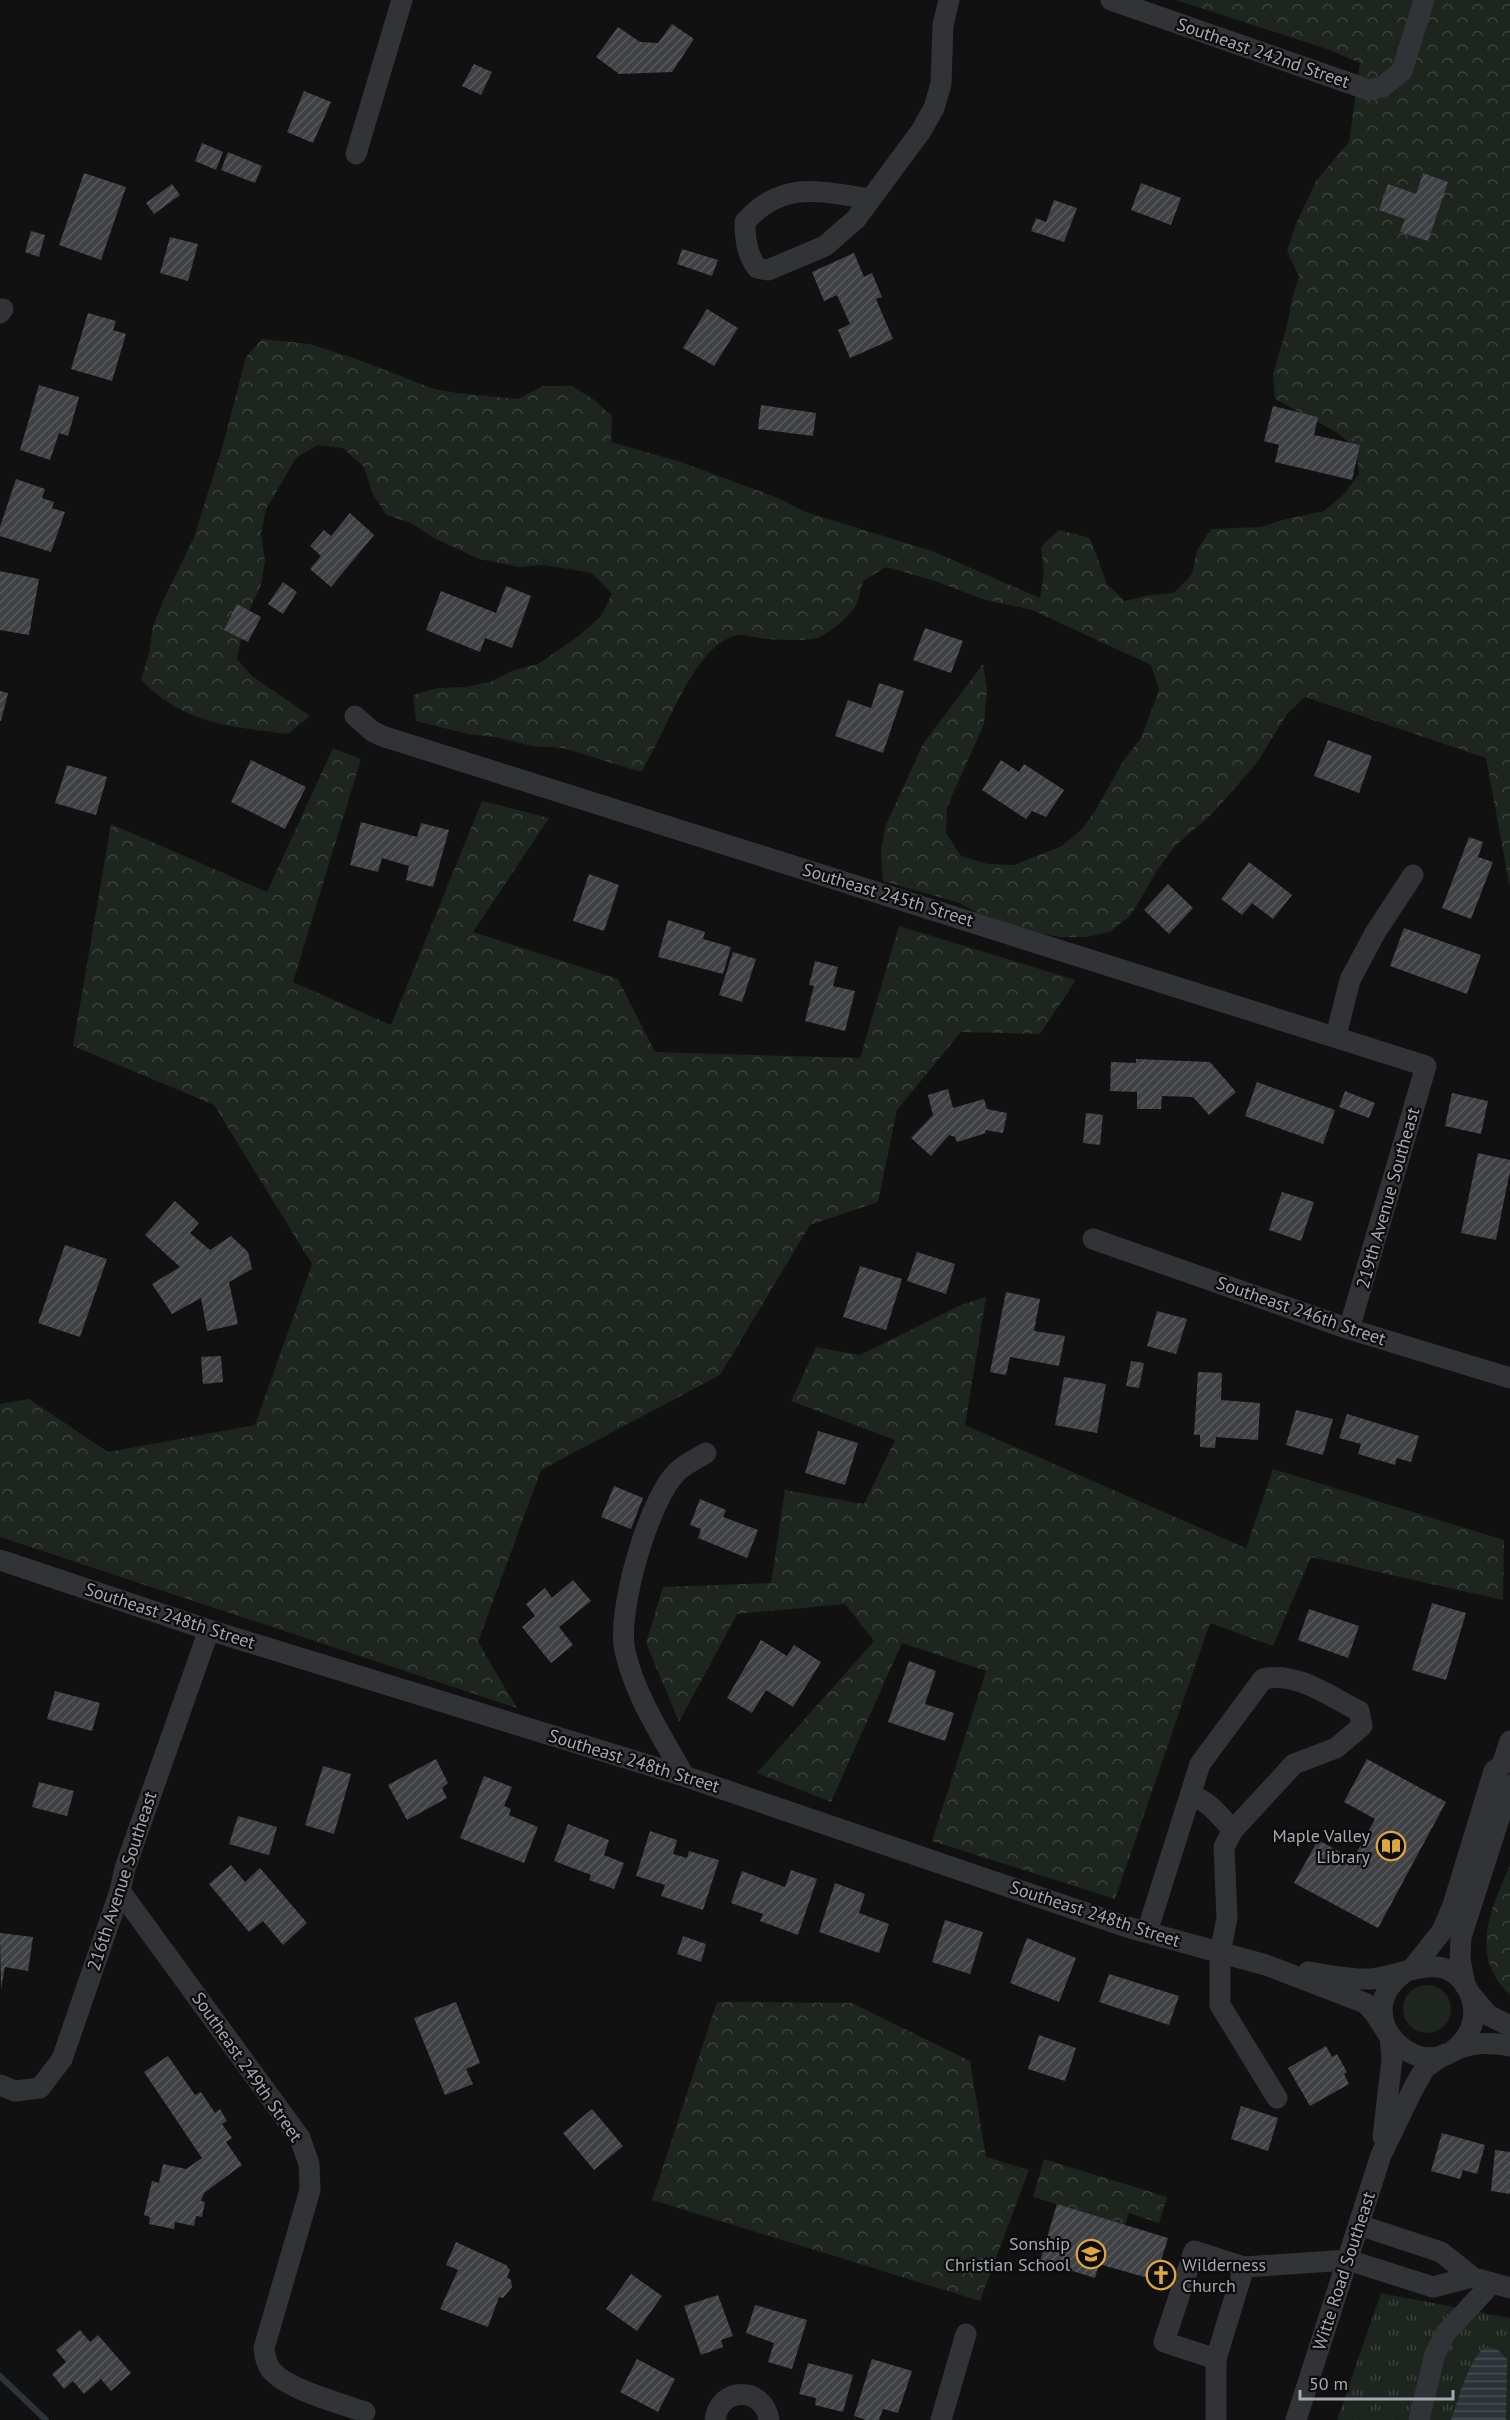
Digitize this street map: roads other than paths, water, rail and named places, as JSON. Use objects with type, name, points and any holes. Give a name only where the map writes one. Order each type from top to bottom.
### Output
[{"type":"street","points":[[356,154],[402,0]]},
{"type":"street","points":[[871,199],[824,193],[789,192],[759,207],[745,222],[745,239],[750,259],[757,268],[768,270],[825,246],[856,219],[871,199],[921,131],[934,108],[941,84],[943,25],[949,0]]},
{"type":"street","name":"Southeast 242nd Street","points":[[1111,0],[1369,90],[1382,87],[1402,71],[1424,0]]},
{"type":"street","name":"Southeast 245th Street","points":[[355,716],[372,731],[382,736],[1426,1066]]},
{"type":"street","points":[[1336,1036],[1350,980],[1375,933],[1413,875]]},
{"type":"street","name":"219th Avenue Southeast","points":[[1349,1329],[1426,1066]]},
{"type":"street","name":"Southeast 246th Street","points":[[1093,1239],[1349,1329],[1510,1378]]},
{"type":"street","points":[[684,1776],[640,1698],[624,1649],[625,1607],[639,1552],[659,1497],[678,1470],[706,1453]]},
{"type":"street","name":"Southeast 248th Street","points":[[0,1560],[208,1630],[684,1776],[1147,1932],[1266,1965],[1355,1979],[1373,1979],[1410,1970]]},
{"type":"street","name":"216th Avenue Southeast","points":[[0,2085],[15,2091],[40,2088],[62,2058],[120,1891],[124,1868],[208,1630]]},
{"type":"street","points":[[1147,1932],[1200,1764],[1263,1679],[1276,1676],[1295,1680],[1359,1711],[1362,1726],[1354,1735],[1336,1748],[1293,1764],[1233,1830],[1224,1847],[1227,1918],[1220,1953],[1220,2005],[1277,2098]]},
{"type":"street","points":[[1510,1741],[1506,1771],[1494,1771],[1453,1905],[1442,1931],[1410,1970],[1392,1984],[1386,1993],[1382,2014],[1389,2035],[1397,2046],[1422,2057],[1448,2053],[1469,2044],[1490,2043],[1510,2046]]},
{"type":"street","points":[[1448,2053],[1462,2043],[1470,2031],[1474,2016],[1473,2002],[1466,1987],[1460,1959],[1461,1937],[1510,1785]]},
{"type":"street","points":[[1191,1796],[1201,1798],[1233,1830]]},
{"type":"street","name":"Southeast 249th Street","points":[[120,1891],[300,2138],[309,2164],[310,2190],[264,2348],[267,2364],[272,2372],[291,2384],[365,2412]]},
{"type":"street","name":"Southeast 248th Street","points":[[1266,1965],[1365,2003],[1389,2035]]},
{"type":"street","points":[[1410,1970],[1430,1966],[1451,1972],[1488,2015],[1510,2026]]},
{"type":"street","name":"Witte Road Southeast","points":[[1381,2155],[1392,2059],[1389,2035]]},
{"type":"street","name":"Witte Road Southeast","points":[[1296,2420],[1381,2155],[1425,2068],[1448,2053]]},
{"type":"street","points":[[1359,2225],[1441,2252],[1472,2277],[1501,2286]]},
{"type":"street","points":[[1216,2359],[1164,2342],[1194,2251],[1244,2267],[1348,2260],[1433,2287],[1472,2277]]},
{"type":"street","points":[[1216,2420],[1216,2359],[1244,2267]]},
{"type":"street","points":[[1419,2420],[1435,2354],[1445,2334],[1501,2286]]},
{"type":"street","points":[[941,2420],[966,2334]]},
{"type":"street","points":[[715,2420],[716,2413],[726,2399],[742,2394],[758,2399],[764,2405],[769,2420]]},
{"type":"waterway","points":[[0,2376],[46,2420]]},
{"type":"place","name":"Maple Valley Library","points":[[1391,1846]]},
{"type":"place","name":"Sonship Christian School","points":[[1091,2254]]},
{"type":"place","name":"Wilderness Church","points":[[1161,2275]]}]
